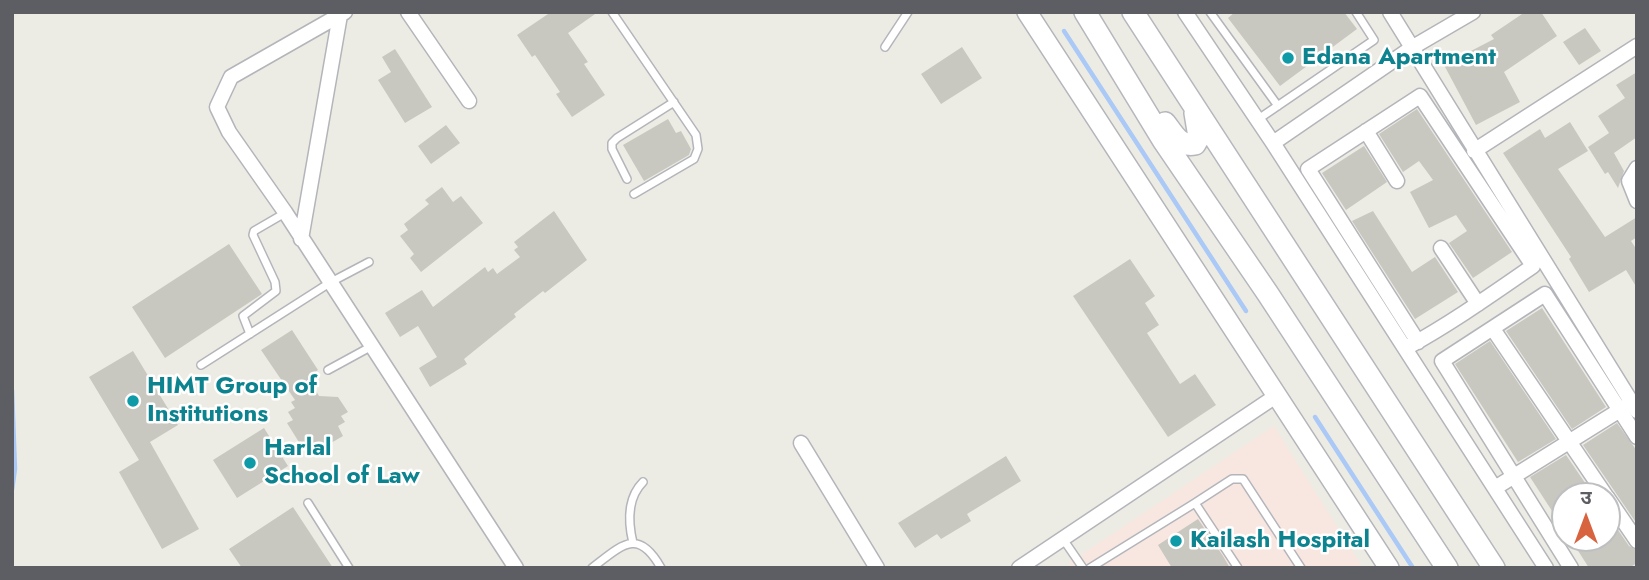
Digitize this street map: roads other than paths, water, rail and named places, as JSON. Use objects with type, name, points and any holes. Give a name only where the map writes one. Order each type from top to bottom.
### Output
[{"type":"main road","points":[[1085,12],[1142,106],[1447,568]]},
{"type":"main road","points":[[1133,12],[1494,568]]},
{"type":"main road","points":[[1142,106],[1156,112],[1186,145],[1195,144],[1199,137],[1194,108]]},
{"type":"street","points":[[408,12],[468,101]]},
{"type":"street","points":[[1027,12],[1042,21],[1276,397],[1389,568]]},
{"type":"street","points":[[1185,12],[1293,177],[1412,345]]},
{"type":"street","points":[[1390,12],[1630,408],[1637,437]]},
{"type":"street","points":[[1273,143],[1413,47],[1473,12]]},
{"type":"street","points":[[343,14],[231,77],[217,107],[229,132],[285,212],[516,568]]},
{"type":"street","points":[[301,239],[343,14]]},
{"type":"street","points":[[1474,151],[1637,46]]},
{"type":"street","points":[[1293,177],[1420,96],[1533,266],[1412,345]]},
{"type":"street","points":[[1366,131],[1397,181]]},
{"type":"street","points":[[1637,168],[1629,181],[1637,201]]},
{"type":"street","points":[[1308,169],[1495,488],[1546,568]]},
{"type":"street","points":[[1440,247],[1478,304]]},
{"type":"street","points":[[1571,568],[1442,361],[1545,294],[1630,408]]},
{"type":"street","points":[[1493,329],[1597,482]]},
{"type":"street","points":[[1019,568],[1276,397]]},
{"type":"street","points":[[1495,488],[1630,408]]},
{"type":"street","points":[[801,443],[877,568]]},
{"type":"street","points":[[1621,518],[1637,541]]},
{"type":"lane","points":[[612,12],[696,135],[698,149],[694,159],[634,194]]},
{"type":"lane","points":[[885,47],[908,12]]},
{"type":"lane","points":[[1210,12],[1278,106]]},
{"type":"lane","points":[[1256,120],[1374,40],[1356,12]]},
{"type":"lane","points":[[627,178],[612,149],[612,143],[674,102]]},
{"type":"lane","points":[[250,334],[243,317],[276,291],[275,282],[253,235],[254,231],[285,212]]},
{"type":"lane","points":[[201,365],[331,282],[369,262]]},
{"type":"lane","points":[[328,370],[372,346]]},
{"type":"lane","points":[[1090,568],[1233,479],[1243,480],[1301,568]]},
{"type":"lane","points":[[634,543],[629,527],[632,499],[643,482]]},
{"type":"lane","points":[[308,503],[349,568]]},
{"type":"lane","points":[[1195,503],[1238,568]]},
{"type":"lane","points":[[1063,539],[1083,568]]},
{"type":"lane","points":[[592,568],[618,548],[634,543],[643,544],[651,551],[661,568]]},
{"type":"waterway","points":[[1064,31],[1246,311]]},
{"type":"waterway","points":[[12,390],[15,469],[12,490]]},
{"type":"waterway","points":[[1315,417],[1413,568]]},
{"type":"place","name":"Edana Apartment","points":[[1288,58]]},
{"type":"place","name":"HIMT Group of Institutions","points":[[133,401]]},
{"type":"place","name":"Harlal School of Law","points":[[250,463]]},
{"type":"place","name":"Kailash Hospital","points":[[1176,541]]}]
